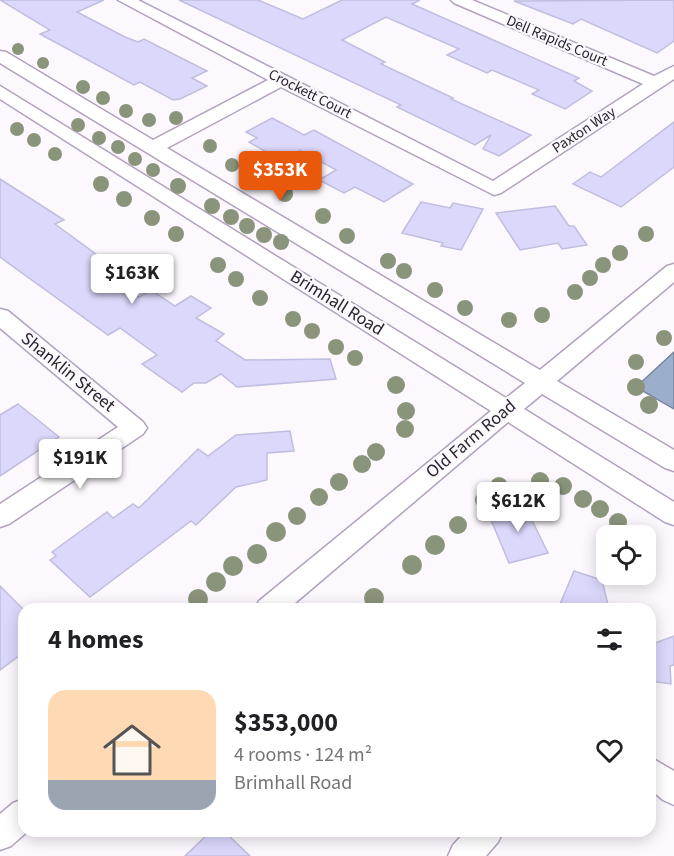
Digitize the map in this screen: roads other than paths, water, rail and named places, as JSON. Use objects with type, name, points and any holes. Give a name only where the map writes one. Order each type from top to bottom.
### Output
[{"type":"street","name":"Crockett Court","points":[[126,0],[494,189]]},
{"type":"street","name":"Dell Rapids Court","points":[[459,0],[655,83]]},
{"type":"street","name":"Brimhall Road","points":[[0,56],[674,462]]},
{"type":"street","name":"Paxton Way","points":[[494,189],[674,71]]},
{"type":"street","points":[[0,75],[44,102],[91,111]]},
{"type":"street","points":[[153,148],[281,80]]},
{"type":"street","name":"Brimhall Road","points":[[0,92],[674,514]]},
{"type":"street","name":"Old Farm Road","points":[[275,603],[674,271]]},
{"type":"street","name":"Shanklin Street","points":[[0,316],[135,428],[0,517]]},
{"type":"street","points":[[656,776],[674,790]]},
{"type":"street","points":[[0,834],[18,819]]},
{"type":"street","points":[[464,856],[481,837]]},
{"type":"water","points":[[674,352],[674,409],[636,387]]}]
